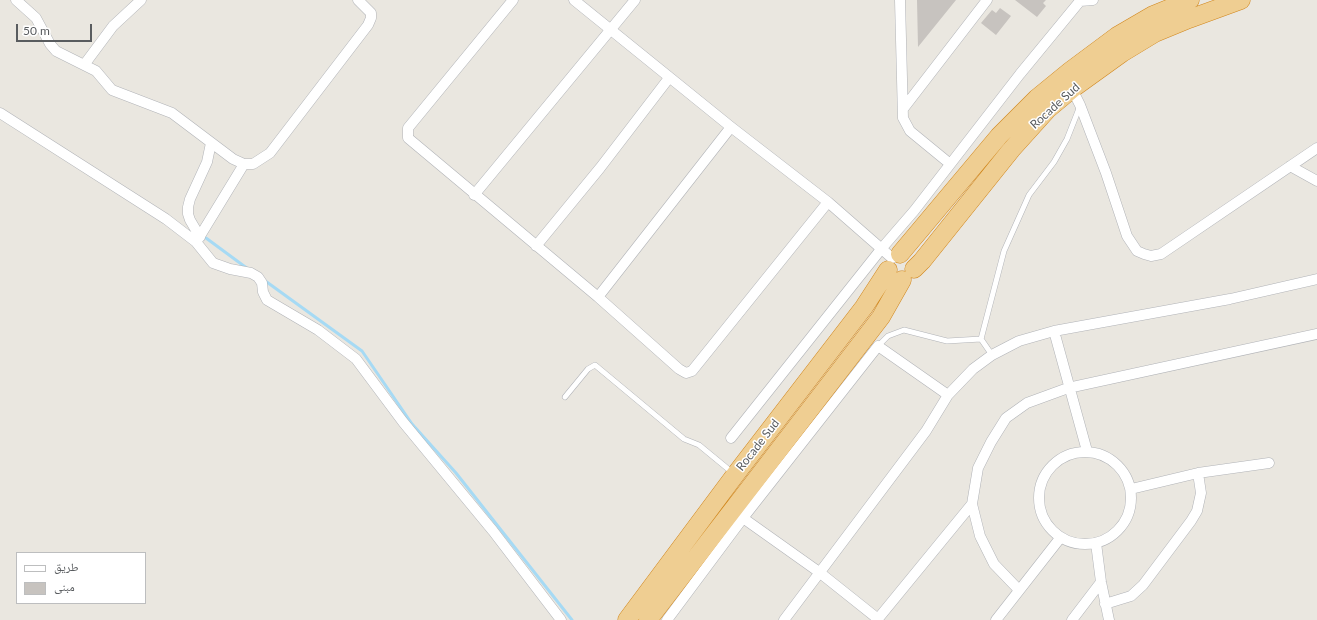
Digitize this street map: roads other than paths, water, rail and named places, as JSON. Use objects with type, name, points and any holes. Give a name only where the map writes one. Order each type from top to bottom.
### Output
[{"type":"highway","name":"Rocade Sud","points":[[627,620],[896,263],[999,136],[1037,98],[1117,36],[1153,15],[1190,0]]},
{"type":"highway","name":"Rocade Sud","points":[[896,263],[922,260],[1016,144],[1048,109],[1072,89],[1122,53],[1155,33],[1189,18],[1241,0]]},
{"type":"highway","name":"Rocade Sud","points":[[648,620],[880,317],[896,263]]},
{"type":"street","points":[[16,0],[36,18],[50,44],[56,51],[96,72],[112,90],[172,113],[233,160],[244,164],[254,164],[270,153],[368,25],[371,18],[371,13],[358,0]]},
{"type":"street","points":[[84,65],[113,26],[141,0]]},
{"type":"street","points":[[513,0],[408,128],[406,133],[408,138],[474,195],[598,297],[679,369],[686,373],[692,371],[828,202]]},
{"type":"street","points":[[574,0],[730,127],[828,202],[896,263]]},
{"type":"street","points":[[474,195],[635,0]]},
{"type":"street","points":[[900,0],[903,118],[907,126],[949,164]]},
{"type":"street","points":[[903,109],[987,0]]},
{"type":"street","points":[[731,438],[896,263],[914,211],[949,164],[1080,0],[1093,0]]},
{"type":"street","points":[[536,246],[600,168],[669,78]]},
{"type":"street","points":[[1072,89],[1080,105],[1127,236],[1137,251],[1151,256],[1161,254],[1317,148]]},
{"type":"street","points":[[0,113],[198,240]]},
{"type":"street","points":[[598,297],[730,127]]},
{"type":"street","points":[[211,143],[208,162],[188,207],[188,214],[198,240],[213,263],[230,269],[251,273],[258,277],[262,283],[263,292],[267,300],[318,330],[356,359],[403,422],[493,531],[561,620]]},
{"type":"street","points":[[198,240],[244,164]]},
{"type":"street","points":[[1290,166],[1317,181]]},
{"type":"street","points":[[784,620],[926,431],[948,395],[973,369],[992,355],[1019,341],[1054,331],[1230,299],[1317,279]]},
{"type":"street","points":[[1054,331],[1068,388],[1087,451]]},
{"type":"street","points":[[1018,590],[994,564],[980,536],[972,504],[978,468],[991,442],[1006,418],[1027,403],[1068,388],[1317,334]]},
{"type":"street","points":[[667,620],[743,518],[878,346],[948,395]]},
{"type":"street","points":[[1087,451],[1103,455],[1113,460],[1125,473],[1131,489],[1131,505],[1126,521],[1111,536],[1096,543],[1075,543],[1061,537],[1049,527],[1042,513],[1039,498],[1042,482],[1046,473],[1057,461],[1071,454],[1087,451]]},
{"type":"street","points":[[1131,489],[1198,473],[1269,463]]},
{"type":"street","points":[[1105,604],[1131,596],[1143,585],[1191,521],[1197,511],[1200,493],[1198,473]]},
{"type":"street","points":[[743,518],[819,572],[878,620],[972,504]]},
{"type":"street","points":[[996,620],[1061,537]]},
{"type":"street","points":[[1096,543],[1101,582],[1109,620]]},
{"type":"street","points":[[1072,620],[1101,582]]},
{"type":"lane","points":[[992,355],[981,339],[1004,251],[1029,195],[1054,162],[1067,139],[1080,105]]},
{"type":"lane","points":[[878,346],[888,336],[904,330],[947,341],[981,339]]},
{"type":"lane","points":[[566,397],[588,369],[595,365],[684,439],[699,445],[735,475]]},
{"type":"waterway","points":[[206,238],[248,269]]},
{"type":"waterway","points":[[264,280],[362,351],[412,424],[456,473],[572,620]]}]
